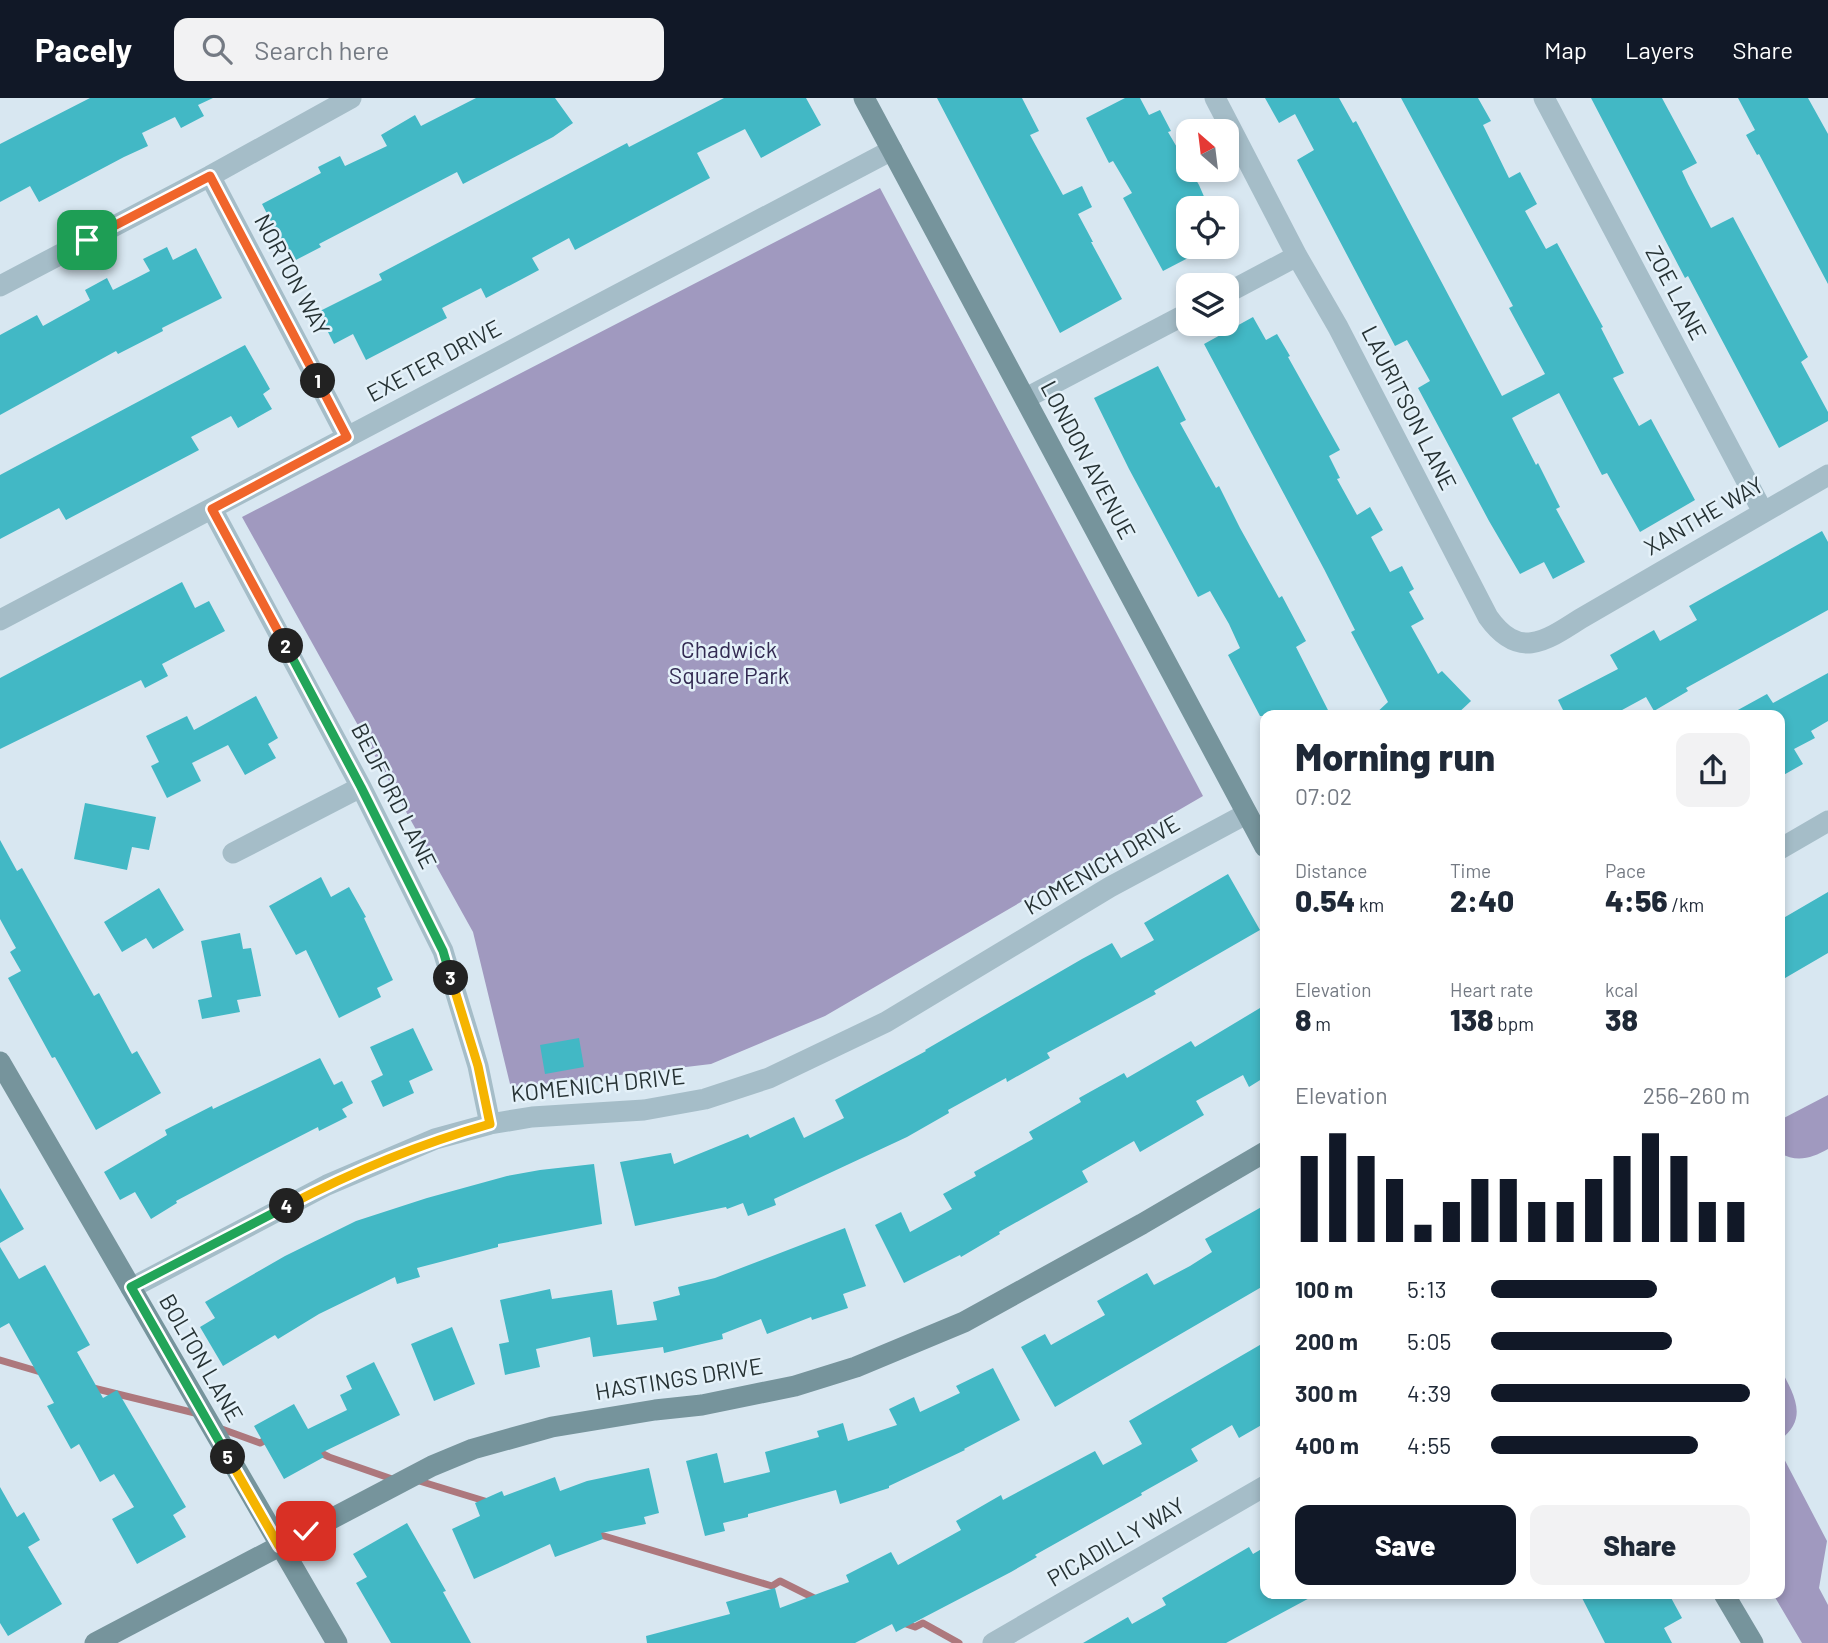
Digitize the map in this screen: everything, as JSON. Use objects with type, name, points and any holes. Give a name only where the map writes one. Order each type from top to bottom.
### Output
[{"type":"street","points":[[0,286],[210,176],[351,98]]},
{"type":"street","name":"LONDON AVENUE","points":[[864,98],[1260,838]]},
{"type":"street","name":"LAURITSON LANE","points":[[1215,98],[1297,257],[1338,327],[1488,617],[1499,632],[1508,639],[1525,644],[1548,640],[1608,603]]},
{"type":"street","name":"ZOE LANE","points":[[1544,98],[1763,512]]},
{"type":"street","name":"EXETER DRIVE","points":[[0,620],[892,150]]},
{"type":"street","name":"NORTON WAY","points":[[210,176],[347,437]]},
{"type":"street","points":[[1239,287],[1297,257]]},
{"type":"street","points":[[1026,398],[1176,319]]},
{"type":"street","name":"XANTHE WAY","points":[[1608,603],[1828,475]]},
{"type":"street","name":"BEDFORD LANE","points":[[212,509],[361,787],[443,951],[478,1066],[490,1124]]},
{"type":"street","points":[[233,853],[361,787]]},
{"type":"street","name":"KOMENICH DRIVE","points":[[131,1287],[327,1185],[435,1139],[490,1124],[532,1117],[644,1110],[705,1099],[769,1078],[886,1023],[1110,887],[1246,814]]},
{"type":"street","points":[[1785,846],[1828,821]]},
{"type":"street","name":"BOLTON LANE","points":[[0,1062],[337,1643]]},
{"type":"street","name":"HASTINGS DRIVE","points":[[95,1643],[432,1466],[473,1449],[552,1427],[655,1409],[702,1405],[795,1387],[856,1367],[964,1322],[1142,1224],[1260,1155]]},
{"type":"street","name":"PICADILLY WAY","points":[[992,1643],[1260,1489]]},
{"type":"street","points":[[1727,1599],[1753,1643]]},
{"type":"green space","name":"Chadwick Square Park","points":[[880,188],[1203,796],[825,1016],[711,1064],[511,1088],[473,932],[242,517]]},
{"type":"green space","points":[[1828,1095],[1828,1149],[1804,1158],[1785,1156],[1785,1117]]},
{"type":"green space","points":[[1785,1378],[1794,1396],[1797,1414],[1785,1436]]},
{"type":"green space","points":[[1785,1461],[1827,1541],[1819,1588],[1828,1605],[1828,1643],[1802,1643],[1776,1599],[1785,1599]]},
{"type":"building","points":[[90,98],[213,98],[198,105],[204,116],[181,128],[175,117],[142,133],[148,146],[39,202],[30,186],[0,202],[0,144]]},
{"type":"building","points":[[476,98],[555,98],[573,123],[553,137],[463,184],[457,172],[319,244],[321,247],[292,262],[262,204],[321,173],[318,167],[340,156],[345,166],[387,146],[381,135],[415,115],[421,126]]},
{"type":"building","points":[[724,98],[806,98],[821,125],[761,158],[745,129],[697,153],[710,178],[575,250],[569,238],[532,258],[539,270],[486,298],[481,288],[442,308],[447,318],[366,360],[353,334],[334,344],[318,312],[382,280],[379,274],[627,143],[629,147]]},
{"type":"building","points":[[937,98],[1022,98],[1039,131],[1030,135],[1063,195],[1082,186],[1092,207],[1078,214],[1122,299],[1060,333]]},
{"type":"building","points":[[1125,98],[1140,98],[1149,115],[1160,110],[1176,146],[1176,182],[1197,182],[1204,196],[1176,196],[1176,259],[1186,259],[1163,271],[1123,198],[1132,193],[1113,161],[1109,163],[1086,118]]},
{"type":"building","points":[[1265,98],[1339,98],[1353,123],[1356,121],[1502,396],[1545,374],[1509,308],[1513,306],[1401,98],[1478,98],[1491,121],[1483,125],[1509,178],[1520,172],[1537,204],[1525,211],[1546,249],[1557,243],[1603,327],[1601,328],[1624,373],[1613,378],[1639,426],[1651,419],[1695,500],[1640,532],[1607,473],[1602,475],[1559,393],[1512,418],[1536,465],[1538,463],[1560,507],[1556,509],[1585,562],[1553,579],[1544,562],[1520,574],[1418,388],[1430,381],[1407,340],[1395,346],[1297,160],[1314,150],[1295,114],[1279,123]]},
{"type":"building","points":[[1591,98],[1662,98],[1697,163],[1682,171],[1688,184],[1711,228],[1733,217],[1808,357],[1801,362],[1828,412],[1828,421],[1779,448],[1688,276],[1685,278]]},
{"type":"building","points":[[1738,98],[1808,98],[1828,134],[1828,284],[1759,154],[1757,155],[1746,135],[1755,130]]},
{"type":"building","points":[[167,247],[173,260],[196,248],[222,298],[118,354],[116,351],[0,415],[0,335],[37,315],[43,326],[90,300],[85,290],[107,278],[113,290],[150,271],[143,259]]},
{"type":"building","points":[[1253,317],[1266,340],[1277,334],[1290,356],[1288,357],[1340,450],[1329,456],[1340,478],[1337,479],[1357,515],[1370,507],[1383,530],[1371,537],[1390,572],[1402,566],[1414,589],[1409,592],[1424,619],[1411,626],[1438,674],[1442,671],[1471,701],[1461,710],[1379,710],[1388,702],[1351,632],[1355,630],[1204,344],[1219,336],[1239,336],[1239,325]]},
{"type":"building","points":[[245,345],[270,389],[263,394],[272,409],[238,428],[231,416],[191,437],[199,450],[66,520],[59,508],[0,539],[0,475]]},
{"type":"building","points":[[1158,366],[1186,420],[1180,423],[1216,488],[1219,486],[1279,598],[1282,596],[1306,641],[1296,647],[1328,710],[1260,710],[1260,716],[1228,655],[1240,648],[1229,624],[1210,591],[1198,597],[1094,398]]},
{"type":"building","points":[[1822,531],[1828,542],[1828,610],[1686,688],[1688,691],[1656,710],[1646,697],[1622,710],[1563,710],[1558,700],[1618,669],[1610,655],[1654,630],[1660,641],[1697,620],[1689,606]]},
{"type":"building","points":[[182,582],[195,608],[209,601],[225,631],[162,664],[168,676],[145,688],[141,680],[0,749],[0,678]]},
{"type":"building","points":[[1828,673],[1828,721],[1811,731],[1815,738],[1794,749],[1803,764],[1785,774],[1785,710],[1738,710],[1767,694],[1773,703]]},
{"type":"building","points":[[256,696],[278,738],[268,744],[276,758],[245,775],[228,745],[192,763],[201,781],[167,798],[151,766],[159,762],[146,736],[187,716],[194,730]]},
{"type":"building","points":[[85,803],[156,817],[149,850],[132,847],[127,870],[74,859]]},
{"type":"building","points":[[0,840],[17,871],[22,868],[94,996],[99,993],[132,1054],[137,1051],[161,1093],[96,1130],[8,978],[21,971],[10,952],[16,948],[0,919]]},
{"type":"building","points":[[1228,874],[1260,930],[1154,991],[1156,994],[1047,1053],[1050,1058],[1007,1082],[1006,1078],[948,1110],[949,1113],[907,1137],[774,1199],[776,1205],[748,1216],[743,1203],[727,1209],[726,1207],[635,1226],[620,1162],[671,1153],[674,1164],[748,1134],[750,1138],[794,1117],[804,1138],[844,1118],[835,1100],[926,1051],[1082,959],[1112,943],[1121,958],[1154,940],[1144,923]]},
{"type":"building","points":[[321,877],[331,897],[349,887],[366,917],[364,918],[393,980],[377,988],[381,997],[339,1018],[306,950],[296,955],[269,906]]},
{"type":"building","points":[[159,888],[184,930],[153,949],[146,938],[122,952],[104,922]]},
{"type":"building","points":[[1828,892],[1828,953],[1785,978],[1785,917]]},
{"type":"building","points":[[240,933],[243,949],[251,948],[261,996],[237,1000],[240,1012],[202,1019],[198,1000],[212,997],[201,941]]},
{"type":"building","points":[[1260,1008],[1260,1080],[1249,1087],[1243,1075],[1196,1101],[1204,1115],[1140,1152],[1134,1141],[1082,1171],[1088,1182],[999,1232],[1000,1234],[961,1257],[960,1255],[904,1283],[875,1225],[901,1212],[910,1232],[952,1209],[943,1194],[976,1176],[974,1172],[1033,1139],[1029,1132],[1081,1102],[1079,1098],[1124,1073],[1127,1078],[1191,1041],[1195,1047]]},
{"type":"building","points":[[413,1028],[433,1070],[409,1081],[414,1093],[383,1107],[371,1081],[383,1075],[370,1047]]},
{"type":"building","points":[[579,1038],[584,1067],[545,1074],[540,1045]]},
{"type":"building","points":[[320,1058],[334,1085],[342,1081],[353,1103],[342,1109],[347,1117],[319,1131],[318,1127],[242,1166],[176,1201],[177,1203],[151,1219],[135,1192],[120,1200],[104,1172],[167,1135],[165,1130]]},
{"type":"building","points":[[594,1164],[602,1224],[498,1244],[498,1247],[417,1268],[420,1277],[397,1284],[395,1277],[319,1314],[278,1339],[275,1335],[223,1366],[200,1327],[215,1318],[205,1302],[285,1256],[356,1221],[507,1176]]},
{"type":"building","points":[[0,1188],[24,1229],[0,1243]]},
{"type":"building","points":[[1260,1208],[1260,1288],[1055,1407],[1021,1347],[1045,1334],[1051,1345],[1105,1315],[1097,1301],[1147,1273],[1154,1285],[1190,1266],[1212,1252],[1205,1239]]},
{"type":"building","points":[[845,1228],[866,1286],[843,1294],[848,1308],[812,1320],[811,1317],[767,1334],[761,1319],[722,1334],[723,1339],[664,1353],[663,1347],[593,1357],[590,1337],[536,1349],[540,1367],[505,1375],[499,1344],[509,1342],[500,1300],[550,1289],[552,1299],[612,1290],[617,1325],[657,1320],[653,1302],[680,1295],[678,1287],[715,1278]]},
{"type":"building","points":[[0,1247],[19,1279],[45,1265],[90,1345],[77,1352],[103,1398],[117,1390],[186,1507],[173,1515],[186,1537],[137,1564],[112,1519],[134,1507],[114,1474],[100,1482],[79,1444],[71,1449],[47,1406],[54,1403],[9,1323],[0,1328]]},
{"type":"building","points":[[452,1327],[475,1384],[434,1401],[411,1344]]},
{"type":"building","points":[[1260,1345],[1260,1426],[1239,1438],[1232,1425],[1191,1449],[1198,1461],[1035,1555],[1037,1557],[1011,1572],[896,1632],[892,1624],[855,1643],[647,1643],[646,1636],[730,1614],[726,1602],[775,1588],[780,1608],[849,1582],[846,1575],[891,1552],[898,1565],[961,1530],[956,1521],[1001,1495],[1003,1500],[1095,1451],[1103,1465],[1142,1444],[1129,1421]]},
{"type":"building","points":[[374,1362],[400,1415],[321,1453],[324,1457],[284,1479],[254,1426],[294,1404],[308,1429],[347,1410],[340,1395],[352,1389],[346,1376]]},
{"type":"building","points":[[993,1368],[1020,1420],[889,1488],[840,1504],[836,1490],[748,1514],[748,1517],[723,1523],[725,1531],[705,1536],[686,1461],[717,1453],[724,1483],[770,1472],[765,1452],[819,1437],[817,1431],[843,1423],[848,1441],[897,1425],[889,1409],[914,1397],[920,1412],[960,1393],[956,1386]]},
{"type":"building","points":[[649,1468],[659,1513],[644,1517],[646,1524],[601,1533],[603,1539],[555,1557],[550,1544],[474,1579],[452,1529],[480,1516],[475,1503],[502,1491],[504,1496],[555,1477],[560,1491],[587,1481]]},
{"type":"building","points":[[0,1487],[17,1517],[24,1512],[40,1540],[28,1547],[62,1604],[8,1636],[0,1623]]},
{"type":"building","points":[[407,1523],[446,1591],[443,1592],[471,1643],[391,1643],[356,1583],[367,1577],[353,1554]]},
{"type":"building","points":[[1249,1547],[1253,1554],[1260,1550],[1260,1599],[1308,1599],[1226,1643],[1083,1643],[1128,1617],[1132,1624],[1166,1605],[1162,1598]]},
{"type":"building","points":[[1583,1599],[1672,1599],[1682,1618],[1664,1628],[1672,1643],[1605,1643]]},
{"type":"waterway","points":[[0,1360],[44,1373]]},
{"type":"waterway","points":[[89,1387],[199,1414]]},
{"type":"waterway","points":[[219,1428],[260,1443],[270,1438]]},
{"type":"waterway","points":[[315,1450],[395,1480]]},
{"type":"waterway","points":[[416,1480],[488,1502]]},
{"type":"waterway","points":[[594,1533],[772,1586],[780,1581],[818,1600]]},
{"type":"waterway","points":[[900,1622],[915,1627],[923,1623],[959,1643]]},
{"type":"route","points":[[87,240],[210,176],[347,437],[212,509],[361,787],[443,951],[478,1066],[490,1124],[435,1139],[327,1185],[131,1287],[279,1546],[306,1531]]}]
